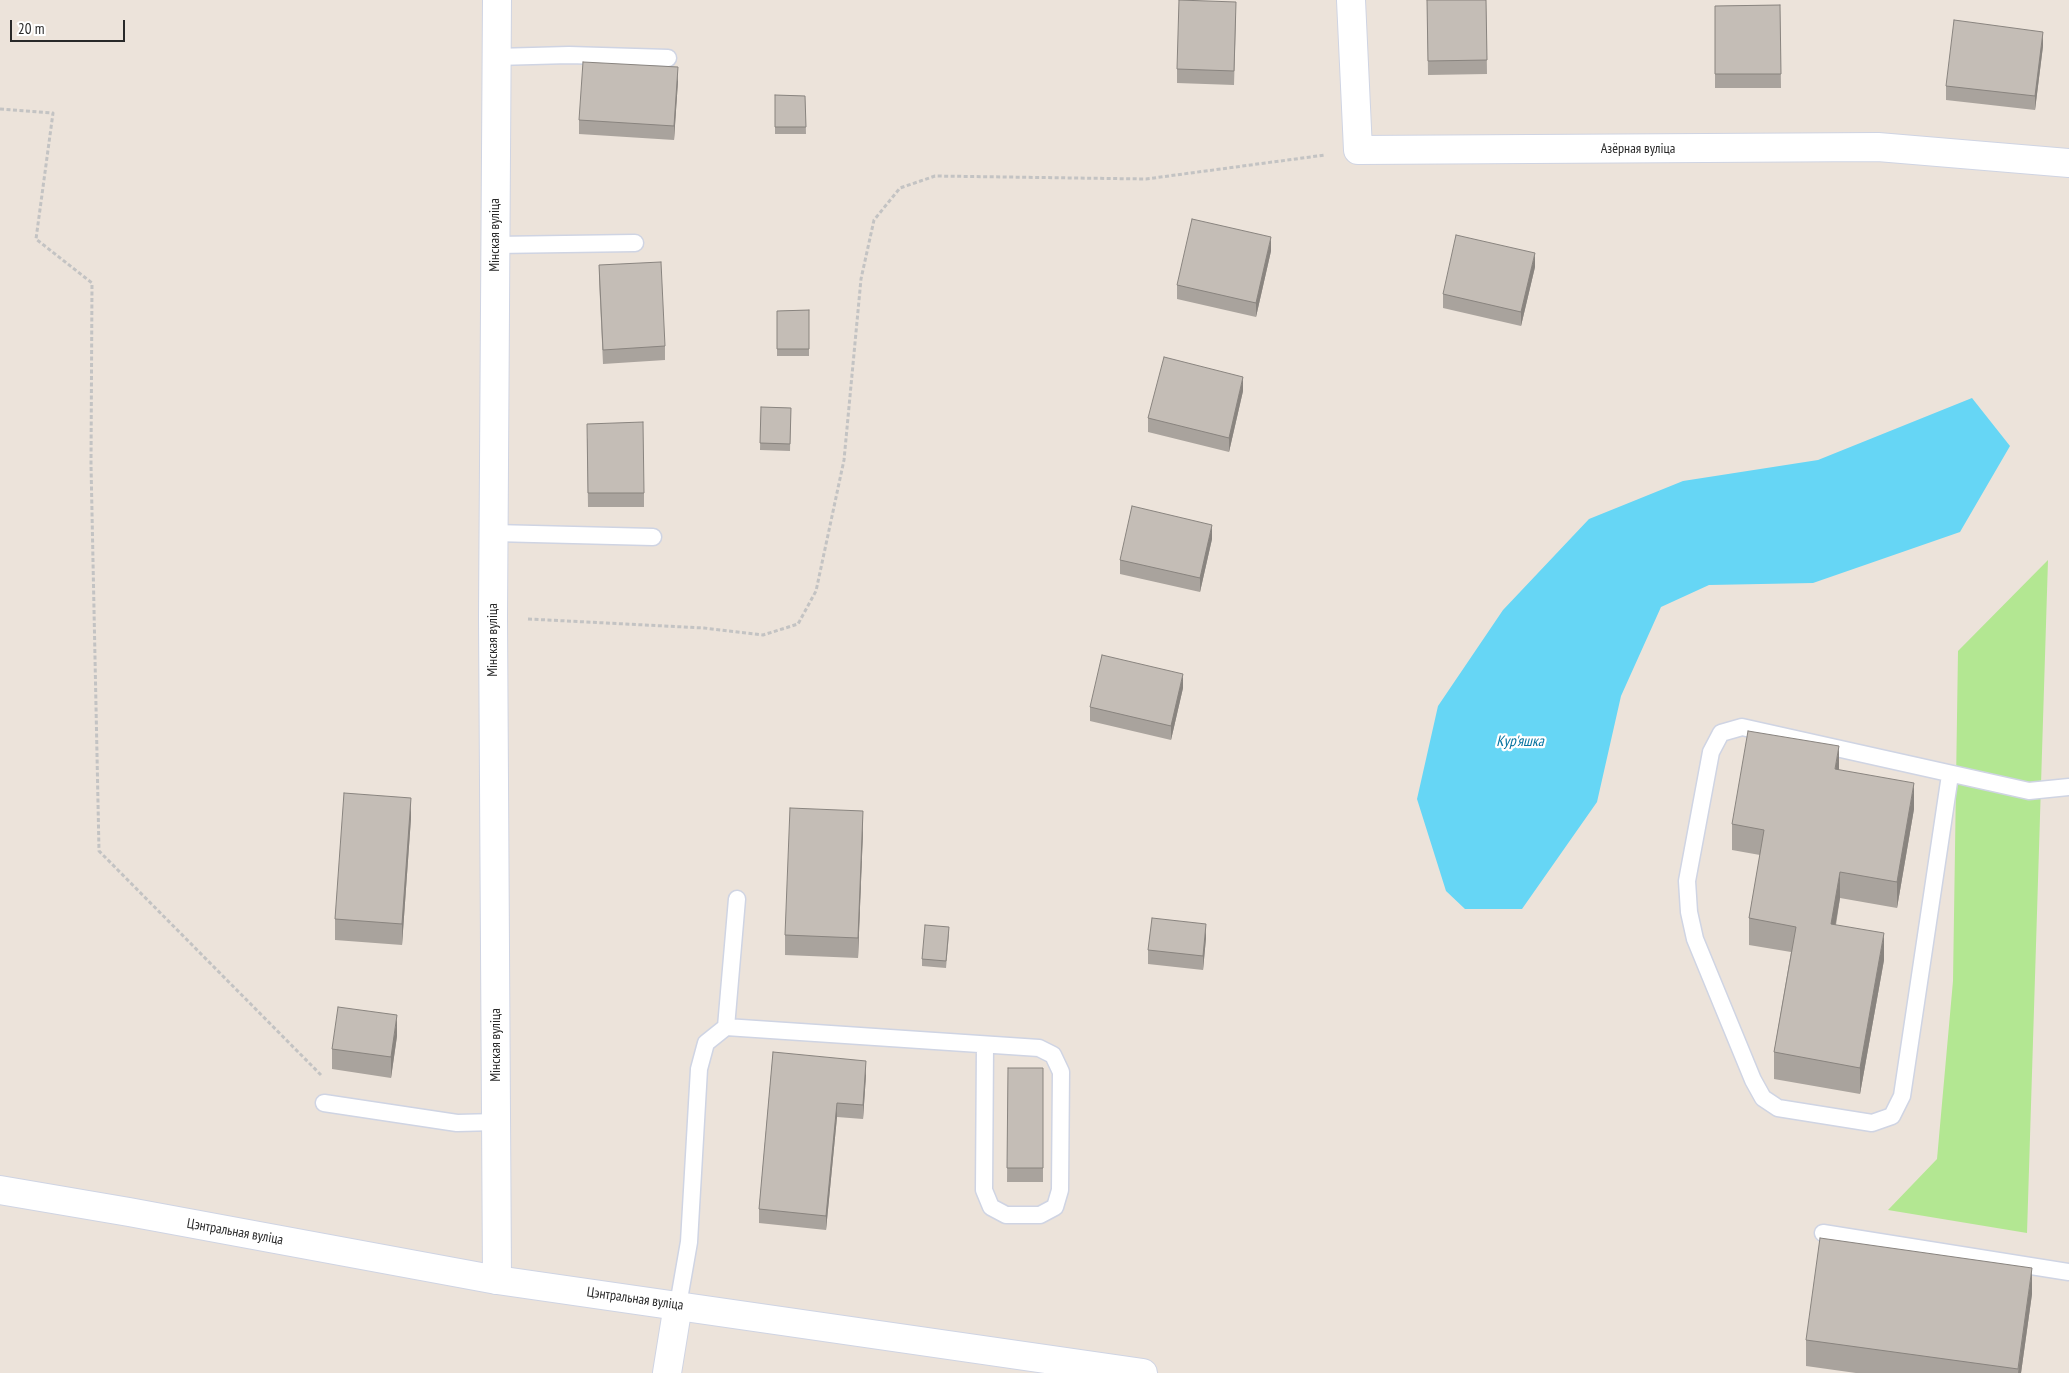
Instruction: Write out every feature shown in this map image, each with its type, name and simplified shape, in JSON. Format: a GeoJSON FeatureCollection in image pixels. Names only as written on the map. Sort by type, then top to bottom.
{"type":"FeatureCollection","features":[{"type":"Feature","properties":{"kind":"street","name":"Мінская вуліца"},"geometry":{"type":"LineString","coordinates":[[497,0],[493,617],[498,1280]]}},
{"type":"Feature","properties":{"kind":"street"},"geometry":{"type":"LineString","coordinates":[[1351,0],[1358,150]]}},
{"type":"Feature","properties":{"kind":"street","name":"Азёрная вуліца"},"geometry":{"type":"LineString","coordinates":[[1358,150],[1878,147],[2069,162]]}},
{"type":"Feature","properties":{"kind":"street","name":"Цэнтральная вуліца"},"geometry":{"type":"LineString","coordinates":[[0,1190],[498,1280],[678,1305],[1054,1367],[1143,1373]]}},
{"type":"Feature","properties":{"kind":"street"},"geometry":{"type":"LineString","coordinates":[[668,1373],[678,1305]]}},
{"type":"Feature","properties":{"kind":"lane"},"geometry":{"type":"LineString","coordinates":[[496,57],[569,55],[668,58]]}},
{"type":"Feature","properties":{"kind":"lane"},"geometry":{"type":"LineString","coordinates":[[495,245],[635,243]]}},
{"type":"Feature","properties":{"kind":"lane"},"geometry":{"type":"LineString","coordinates":[[494,533],[653,537]]}},
{"type":"Feature","properties":{"kind":"lane"},"geometry":{"type":"LineString","coordinates":[[1950,775],[1902,1096],[1892,1116],[1872,1123],[1778,1108],[1762,1098],[1753,1080],[1695,939],[1689,912],[1687,881],[1711,752],[1721,734],[1742,727],[1950,775],[2029,791],[2069,787]]}},
{"type":"Feature","properties":{"kind":"lane"},"geometry":{"type":"LineString","coordinates":[[726,1027],[737,900]]}},
{"type":"Feature","properties":{"kind":"lane"},"geometry":{"type":"LineString","coordinates":[[678,1305],[689,1242],[699,1069],[706,1043],[726,1027],[985,1044],[1039,1048],[1054,1055],[1061,1072],[1060,1190],[1055,1207],[1040,1216],[1006,1216],[991,1207],[984,1190],[985,1044]]}},
{"type":"Feature","properties":{"kind":"lane"},"geometry":{"type":"LineString","coordinates":[[324,1103],[457,1124],[496,1122]]}},
{"type":"Feature","properties":{"kind":"lane"},"geometry":{"type":"LineString","coordinates":[[1823,1233],[2069,1272]]}},
{"type":"Feature","properties":{"kind":"path"},"geometry":{"type":"LineString","coordinates":[[0,109],[53,113],[36,239],[92,283],[91,464],[99,851],[325,1080],[324,1103]]}},
{"type":"Feature","properties":{"kind":"path"},"geometry":{"type":"LineString","coordinates":[[493,617],[704,628],[763,635],[798,624],[816,591],[844,460],[862,279],[874,220],[900,188],[935,176],[1146,179],[1358,150]]}},
{"type":"Feature","properties":{"kind":"green space"},"geometry":{"type":"Polygon","coordinates":[[[2048,560],[2027,1233],[1888,1210],[1937,1159],[1953,981],[1958,651],[2048,560]]]}},
{"type":"Feature","properties":{"kind":"water","name":"Кур'яшка"},"geometry":{"type":"Polygon","coordinates":[[[1972,398],[2010,446],[1960,532],[1813,583],[1709,585],[1661,607],[1621,696],[1597,802],[1522,909],[1465,909],[1446,891],[1417,799],[1438,706],[1503,610],[1589,519],[1683,481],[1818,460],[1972,398]]]}},
{"type":"Feature","properties":{"kind":"building"},"geometry":{"type":"Polygon","coordinates":[[[1179,0],[1236,2],[1234,71],[1177,69],[1179,0]]]}},
{"type":"Feature","properties":{"kind":"building"},"geometry":{"type":"Polygon","coordinates":[[[1427,0],[1486,0],[1487,60],[1428,61],[1427,0]]]}},
{"type":"Feature","properties":{"kind":"building"},"geometry":{"type":"Polygon","coordinates":[[[1780,5],[1781,74],[1715,74],[1715,6],[1780,5]]]}},
{"type":"Feature","properties":{"kind":"building"},"geometry":{"type":"Polygon","coordinates":[[[1954,20],[2043,32],[2035,96],[1946,86],[1954,20]]]}},
{"type":"Feature","properties":{"kind":"building"},"geometry":{"type":"Polygon","coordinates":[[[583,62],[678,67],[674,126],[579,120],[583,62]]]}},
{"type":"Feature","properties":{"kind":"building"},"geometry":{"type":"Polygon","coordinates":[[[775,95],[805,96],[806,127],[775,127],[775,95]]]}},
{"type":"Feature","properties":{"kind":"building"},"geometry":{"type":"Polygon","coordinates":[[[1192,219],[1271,237],[1256,303],[1177,285],[1192,219]]]}},
{"type":"Feature","properties":{"kind":"building"},"geometry":{"type":"Polygon","coordinates":[[[1456,235],[1535,253],[1521,312],[1443,294],[1456,235]]]}},
{"type":"Feature","properties":{"kind":"building"},"geometry":{"type":"Polygon","coordinates":[[[661,262],[665,346],[603,350],[599,265],[661,262]]]}},
{"type":"Feature","properties":{"kind":"building"},"geometry":{"type":"Polygon","coordinates":[[[809,310],[809,349],[777,349],[777,311],[809,310]]]}},
{"type":"Feature","properties":{"kind":"building"},"geometry":{"type":"Polygon","coordinates":[[[1164,357],[1243,377],[1229,438],[1148,418],[1164,357]]]}},
{"type":"Feature","properties":{"kind":"building"},"geometry":{"type":"Polygon","coordinates":[[[761,407],[791,408],[790,444],[760,443],[761,407]]]}},
{"type":"Feature","properties":{"kind":"building"},"geometry":{"type":"Polygon","coordinates":[[[643,422],[644,493],[588,493],[587,424],[643,422]]]}},
{"type":"Feature","properties":{"kind":"building"},"geometry":{"type":"Polygon","coordinates":[[[1132,506],[1212,525],[1200,578],[1120,560],[1132,506]]]}},
{"type":"Feature","properties":{"kind":"building"},"geometry":{"type":"Polygon","coordinates":[[[1102,655],[1183,674],[1171,726],[1090,707],[1102,655]]]}},
{"type":"Feature","properties":{"kind":"building"},"geometry":{"type":"Polygon","coordinates":[[[1748,731],[1839,746],[1835,769],[1914,783],[1897,882],[1840,872],[1831,924],[1884,933],[1860,1068],[1774,1052],[1796,927],[1749,918],[1764,830],[1732,824],[1748,731]]]}},
{"type":"Feature","properties":{"kind":"building"},"geometry":{"type":"Polygon","coordinates":[[[344,793],[411,798],[402,924],[335,919],[344,793]]]}},
{"type":"Feature","properties":{"kind":"building"},"geometry":{"type":"Polygon","coordinates":[[[790,808],[863,811],[858,938],[785,935],[790,808]]]}},
{"type":"Feature","properties":{"kind":"building"},"geometry":{"type":"Polygon","coordinates":[[[1152,918],[1206,924],[1203,956],[1148,950],[1152,918]]]}},
{"type":"Feature","properties":{"kind":"building"},"geometry":{"type":"Polygon","coordinates":[[[925,925],[949,927],[946,961],[922,959],[925,925]]]}},
{"type":"Feature","properties":{"kind":"building"},"geometry":{"type":"Polygon","coordinates":[[[338,1007],[397,1015],[391,1057],[332,1049],[338,1007]]]}},
{"type":"Feature","properties":{"kind":"building"},"geometry":{"type":"Polygon","coordinates":[[[773,1052],[866,1061],[863,1105],[837,1103],[826,1216],[759,1209],[773,1052]]]}},
{"type":"Feature","properties":{"kind":"building"},"geometry":{"type":"Polygon","coordinates":[[[1008,1068],[1043,1068],[1043,1168],[1007,1168],[1008,1068]]]}},
{"type":"Feature","properties":{"kind":"building"},"geometry":{"type":"Polygon","coordinates":[[[1820,1238],[2032,1268],[2018,1369],[1806,1340],[1820,1238]]]}}]}
